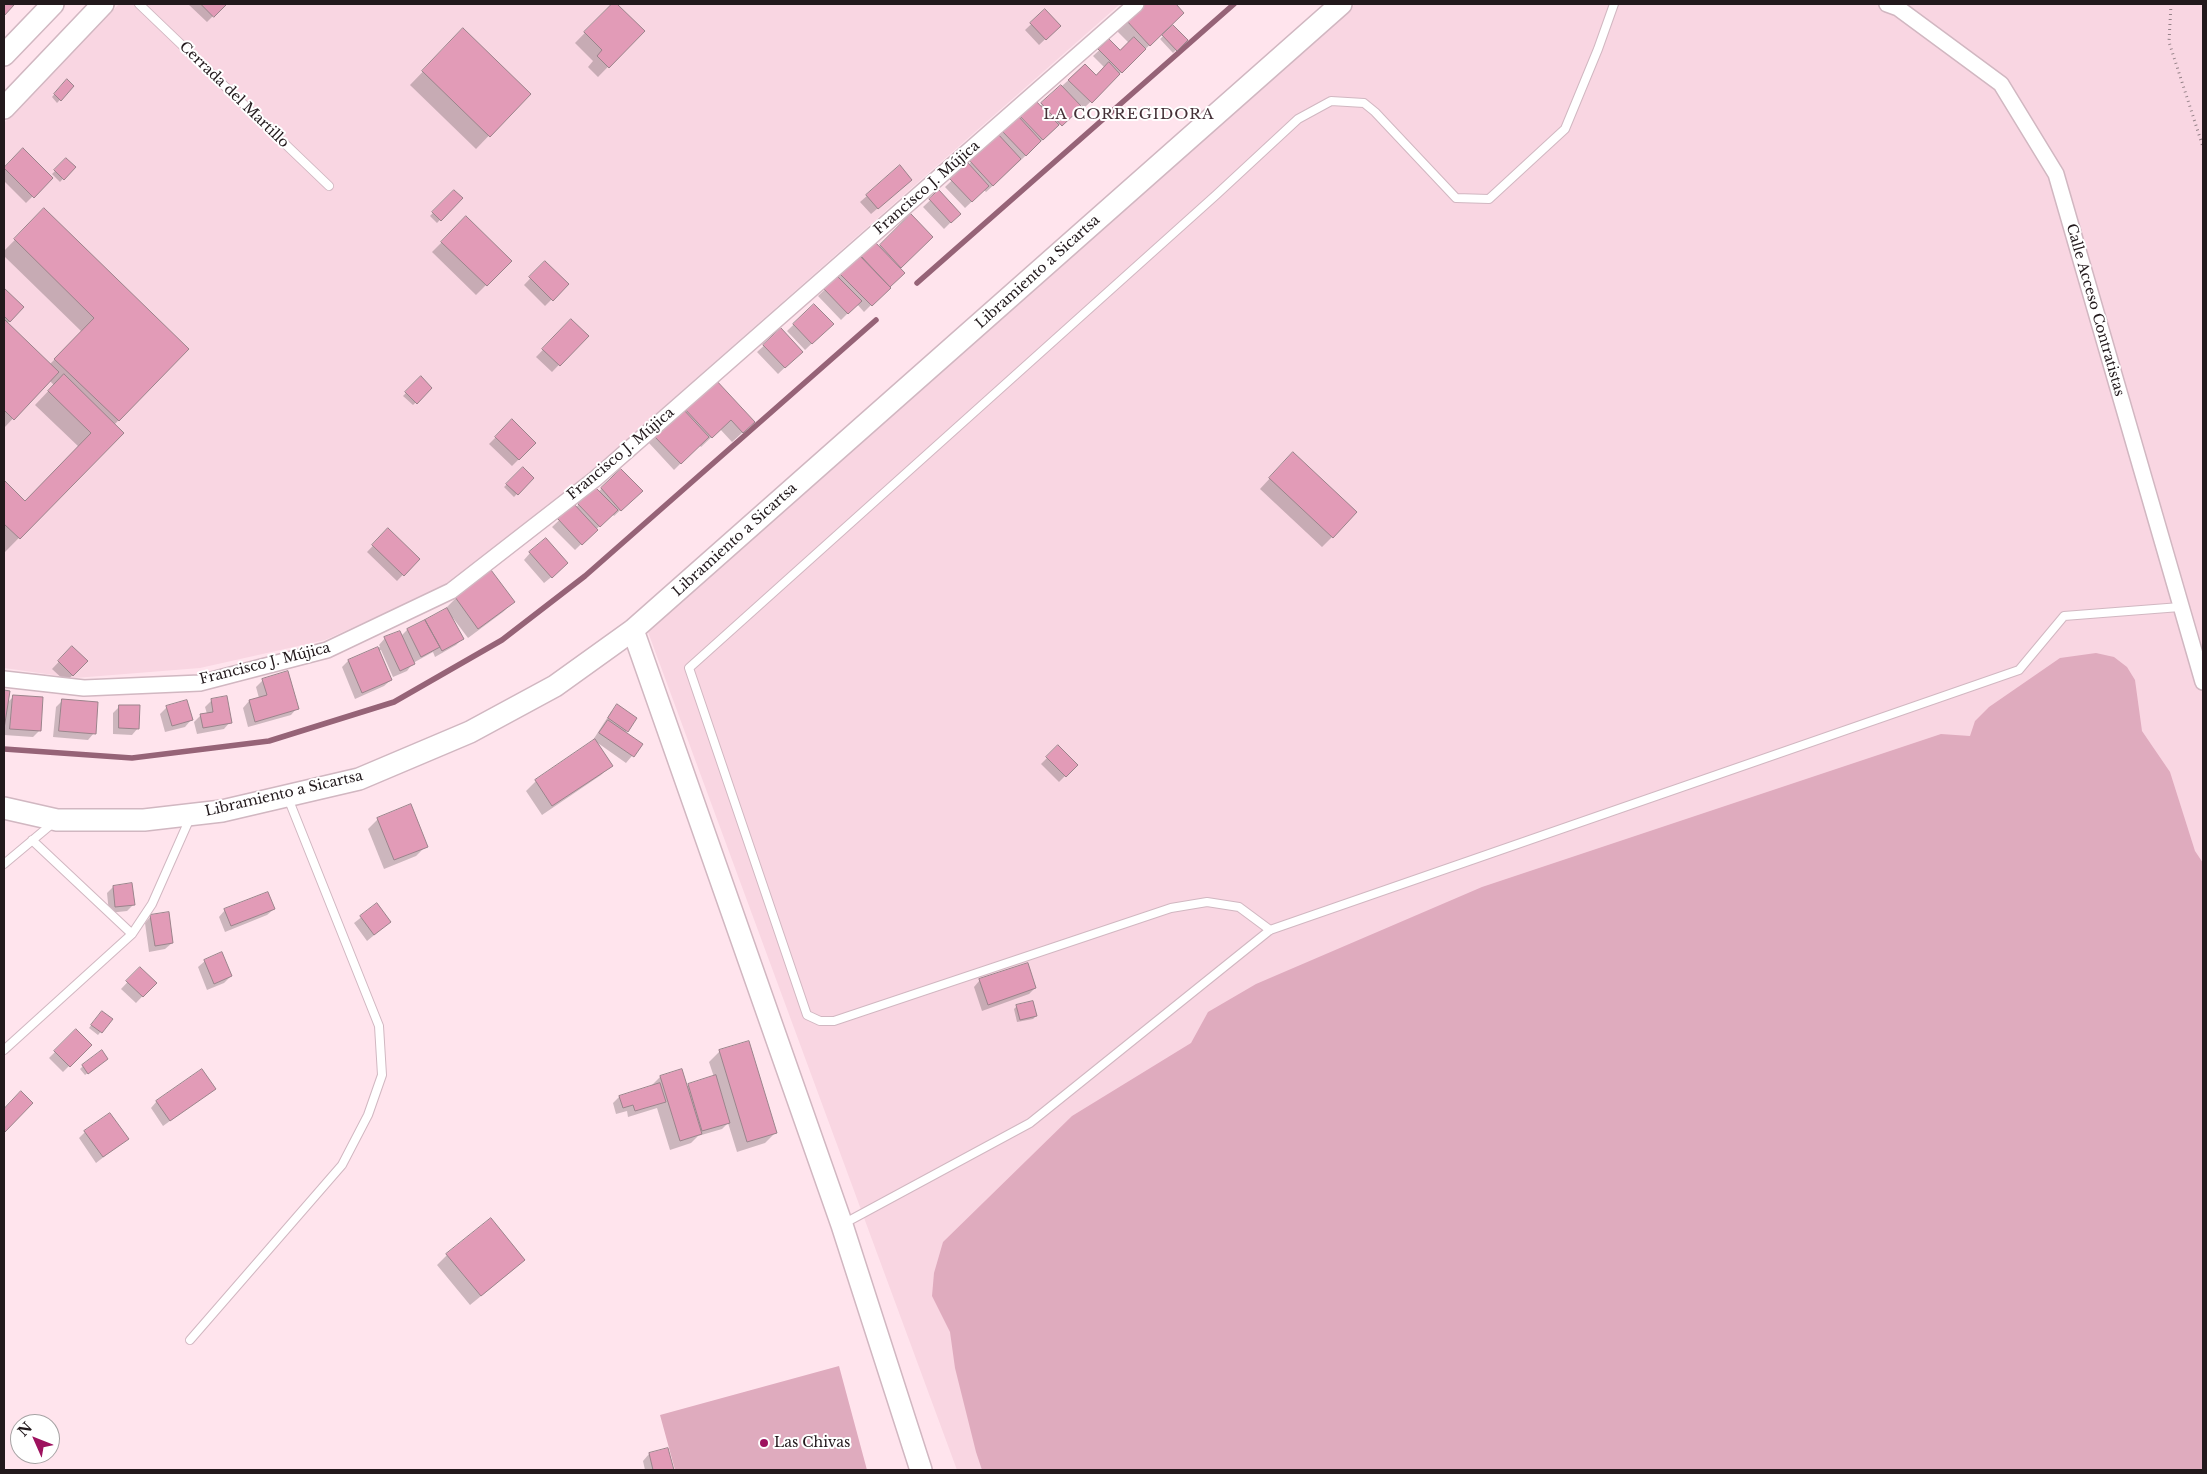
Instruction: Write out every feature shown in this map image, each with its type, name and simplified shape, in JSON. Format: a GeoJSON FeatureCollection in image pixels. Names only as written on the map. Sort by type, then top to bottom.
{"type":"FeatureCollection","features":[{"type":"Feature","properties":{"kind":"main road"},"geometry":{"type":"LineString","coordinates":[[4,56],[53,4]]}},
{"type":"Feature","properties":{"kind":"main road"},"geometry":{"type":"LineString","coordinates":[[4,108],[103,4]]}},
{"type":"Feature","properties":{"kind":"main road","name":"Libramiento a Sicartsa"},"geometry":{"type":"LineString","coordinates":[[4,808],[56,820],[144,820],[222,811],[359,779],[470,732],[555,686],[633,630],[1342,4]]}},
{"type":"Feature","properties":{"kind":"main road"},"geometry":{"type":"LineString","coordinates":[[633,630],[842,1225],[921,1470]]}},
{"type":"Feature","properties":{"kind":"street","name":"Francisco J. Mújica"},"geometry":{"type":"LineString","coordinates":[[4,679],[84,688],[200,683],[327,650],[451,591],[595,478],[1136,4]]}},
{"type":"Feature","properties":{"kind":"street","name":"Calle Acceso Contratistas"},"geometry":{"type":"LineString","coordinates":[[1887,4],[1898,8],[2002,84],[2056,174],[2203,682]]}},
{"type":"Feature","properties":{"kind":"lane","name":"Cerrada del Martillo"},"geometry":{"type":"LineString","coordinates":[[139,4],[329,186]]}},
{"type":"Feature","properties":{"kind":"lane"},"geometry":{"type":"LineString","coordinates":[[1270,930],[1239,907],[1207,902],[1171,908],[834,1021],[820,1021],[806,1015],[689,668],[1216,196],[1298,119],[1331,101],[1364,103],[1375,112],[1456,198],[1490,199],[1565,129],[1598,49],[1614,4]]}},
{"type":"Feature","properties":{"kind":"lane"},"geometry":{"type":"LineString","coordinates":[[842,1225],[1030,1123],[1270,930],[2019,670],[2064,616],[2180,607]]}},
{"type":"Feature","properties":{"kind":"lane"},"geometry":{"type":"LineString","coordinates":[[190,1340],[342,1165],[368,1115],[382,1075],[379,1026],[288,796]]}},
{"type":"Feature","properties":{"kind":"lane"},"geometry":{"type":"LineString","coordinates":[[4,1050],[132,934],[152,904],[192,814]]}},
{"type":"Feature","properties":{"kind":"lane"},"geometry":{"type":"LineString","coordinates":[[4,864],[56,820]]}},
{"type":"Feature","properties":{"kind":"lane"},"geometry":{"type":"LineString","coordinates":[[32,840],[132,934]]}},
{"type":"Feature","properties":{"kind":"path"},"geometry":{"type":"LineString","coordinates":[[2171,4],[2169,42],[2203,147]]}},
{"type":"Feature","properties":{"kind":"shaded area"},"geometry":{"type":"Polygon","coordinates":[[[119,4],[1120,4],[590,472],[446,586],[325,640],[200,668],[75,678],[4,668],[4,123],[119,4]]]}},
{"type":"Feature","properties":{"kind":"shaded area"},"geometry":{"type":"Polygon","coordinates":[[[1355,4],[2203,4],[2203,1470],[957,1470],[648,632],[1355,4]]]}},
{"type":"Feature","properties":{"kind":"shaded area"},"geometry":{"type":"Polygon","coordinates":[[[2096,653],[2114,657],[2127,667],[2135,680],[2142,731],[2170,772],[2195,851],[2203,863],[2203,1470],[982,1470],[955,1368],[950,1332],[932,1296],[934,1273],[943,1242],[1072,1116],[1191,1043],[1208,1012],[1256,984],[1482,887],[1941,734],[1970,736],[1975,721],[1989,707],[2060,658],[2096,653]]]}},
{"type":"Feature","properties":{"kind":"shaded area","name":"Las Chivas"},"geometry":{"type":"Polygon","coordinates":[[[839,1366],[867,1470],[675,1470],[660,1415],[839,1366]]]}},
{"type":"Feature","properties":{"kind":"building"},"geometry":{"type":"Polygon","coordinates":[[[4,4],[14,5],[4,16],[4,4]]]}},
{"type":"Feature","properties":{"kind":"building"},"geometry":{"type":"Polygon","coordinates":[[[201,4],[227,4],[214,17],[201,4]]]}},
{"type":"Feature","properties":{"kind":"building"},"geometry":{"type":"Polygon","coordinates":[[[612,4],[617,4],[645,31],[609,68],[597,56],[602,50],[584,32],[612,4]]]}},
{"type":"Feature","properties":{"kind":"building"},"geometry":{"type":"Polygon","coordinates":[[[1143,4],[1176,4],[1184,13],[1150,46],[1126,20],[1143,4]]]}},
{"type":"Feature","properties":{"kind":"building"},"geometry":{"type":"Polygon","coordinates":[[[1045,9],[1061,26],[1046,40],[1030,23],[1045,9]]]}},
{"type":"Feature","properties":{"kind":"building"},"geometry":{"type":"Polygon","coordinates":[[[1173,25],[1188,40],[1177,51],[1162,35],[1173,25]]]}},
{"type":"Feature","properties":{"kind":"building"},"geometry":{"type":"Polygon","coordinates":[[[463,28],[531,94],[490,137],[422,71],[463,28]]]}},
{"type":"Feature","properties":{"kind":"building"},"geometry":{"type":"Polygon","coordinates":[[[1134,37],[1146,49],[1122,73],[1098,49],[1109,39],[1120,50],[1134,37]]]}},
{"type":"Feature","properties":{"kind":"building"},"geometry":{"type":"Polygon","coordinates":[[[1109,62],[1120,74],[1092,103],[1068,80],[1085,64],[1096,75],[1109,62]]]}},
{"type":"Feature","properties":{"kind":"building"},"geometry":{"type":"Polygon","coordinates":[[[67,79],[74,86],[61,101],[54,94],[67,79]]]}},
{"type":"Feature","properties":{"kind":"building"},"geometry":{"type":"Polygon","coordinates":[[[1061,85],[1082,107],[1062,126],[1041,103],[1061,85]]]}},
{"type":"Feature","properties":{"kind":"building"},"geometry":{"type":"Polygon","coordinates":[[[1034,99],[1059,125],[1043,140],[1018,114],[1034,99]]]}},
{"type":"Feature","properties":{"kind":"building"},"geometry":{"type":"Polygon","coordinates":[[[1018,116],[1041,141],[1026,156],[1002,131],[1018,116]]]}},
{"type":"Feature","properties":{"kind":"building"},"geometry":{"type":"Polygon","coordinates":[[[997,133],[1021,159],[993,186],[969,160],[997,133]]]}},
{"type":"Feature","properties":{"kind":"building"},"geometry":{"type":"Polygon","coordinates":[[[23,148],[53,178],[34,198],[4,168],[23,148]]]}},
{"type":"Feature","properties":{"kind":"building"},"geometry":{"type":"Polygon","coordinates":[[[66,158],[76,167],[64,180],[54,170],[66,158]]]}},
{"type":"Feature","properties":{"kind":"building"},"geometry":{"type":"Polygon","coordinates":[[[968,163],[989,186],[972,202],[950,179],[968,163]]]}},
{"type":"Feature","properties":{"kind":"building"},"geometry":{"type":"Polygon","coordinates":[[[900,165],[912,180],[878,209],[866,195],[900,165]]]}},
{"type":"Feature","properties":{"kind":"building"},"geometry":{"type":"Polygon","coordinates":[[[454,190],[463,198],[441,221],[432,212],[454,190]]]}},
{"type":"Feature","properties":{"kind":"building"},"geometry":{"type":"Polygon","coordinates":[[[939,190],[961,214],[951,223],[929,199],[939,190]]]}},
{"type":"Feature","properties":{"kind":"building"},"geometry":{"type":"Polygon","coordinates":[[[44,208],[189,349],[119,421],[54,359],[94,318],[14,239],[44,208]]]}},
{"type":"Feature","properties":{"kind":"building"},"geometry":{"type":"Polygon","coordinates":[[[911,214],[933,237],[901,268],[880,245],[911,214]]]}},
{"type":"Feature","properties":{"kind":"building"},"geometry":{"type":"Polygon","coordinates":[[[466,216],[512,261],[487,286],[441,242],[466,216]]]}},
{"type":"Feature","properties":{"kind":"building"},"geometry":{"type":"Polygon","coordinates":[[[874,241],[905,273],[890,287],[860,255],[874,241]]]}},
{"type":"Feature","properties":{"kind":"building"},"geometry":{"type":"Polygon","coordinates":[[[859,255],[891,288],[872,306],[840,274],[859,255]]]}},
{"type":"Feature","properties":{"kind":"building"},"geometry":{"type":"Polygon","coordinates":[[[545,261],[569,284],[553,301],[529,277],[545,261]]]}},
{"type":"Feature","properties":{"kind":"building"},"geometry":{"type":"Polygon","coordinates":[[[837,276],[862,301],[848,314],[824,289],[837,276]]]}},
{"type":"Feature","properties":{"kind":"building"},"geometry":{"type":"Polygon","coordinates":[[[4,288],[24,307],[10,322],[4,316],[4,288]]]}},
{"type":"Feature","properties":{"kind":"building"},"geometry":{"type":"Polygon","coordinates":[[[814,304],[834,324],[812,344],[793,324],[814,304]]]}},
{"type":"Feature","properties":{"kind":"building"},"geometry":{"type":"Polygon","coordinates":[[[4,319],[59,372],[14,420],[4,410],[4,319]]]}},
{"type":"Feature","properties":{"kind":"building"},"geometry":{"type":"Polygon","coordinates":[[[571,319],[589,336],[560,366],[542,349],[571,319]]]}},
{"type":"Feature","properties":{"kind":"building"},"geometry":{"type":"Polygon","coordinates":[[[781,328],[803,352],[785,368],[763,345],[781,328]]]}},
{"type":"Feature","properties":{"kind":"building"},"geometry":{"type":"Polygon","coordinates":[[[64,374],[124,433],[20,539],[4,524],[4,480],[25,501],[91,433],[48,391],[64,374]]]}},
{"type":"Feature","properties":{"kind":"building"},"geometry":{"type":"Polygon","coordinates":[[[421,376],[432,388],[417,404],[405,392],[421,376]]]}},
{"type":"Feature","properties":{"kind":"building"},"geometry":{"type":"Polygon","coordinates":[[[715,379],[755,422],[743,433],[731,420],[712,438],[684,408],[715,379]]]}},
{"type":"Feature","properties":{"kind":"building"},"geometry":{"type":"Polygon","coordinates":[[[683,409],[709,437],[681,464],[654,436],[683,409]]]}},
{"type":"Feature","properties":{"kind":"building"},"geometry":{"type":"Polygon","coordinates":[[[512,419],[536,443],[519,460],[495,437],[512,419]]]}},
{"type":"Feature","properties":{"kind":"building"},"geometry":{"type":"Polygon","coordinates":[[[1293,452],[1357,512],[1333,538],[1269,478],[1293,452]]]}},
{"type":"Feature","properties":{"kind":"building"},"geometry":{"type":"Polygon","coordinates":[[[523,467],[534,478],[518,495],[506,484],[523,467]]]}},
{"type":"Feature","properties":{"kind":"building"},"geometry":{"type":"Polygon","coordinates":[[[621,469],[643,491],[621,511],[601,488],[621,469]]]}},
{"type":"Feature","properties":{"kind":"building"},"geometry":{"type":"Polygon","coordinates":[[[595,487],[618,510],[600,527],[578,504],[595,487]]]}},
{"type":"Feature","properties":{"kind":"building"},"geometry":{"type":"Polygon","coordinates":[[[574,504],[598,530],[582,545],[558,519],[574,504]]]}},
{"type":"Feature","properties":{"kind":"building"},"geometry":{"type":"Polygon","coordinates":[[[388,528],[420,559],[404,576],[372,545],[388,528]]]}},
{"type":"Feature","properties":{"kind":"building"},"geometry":{"type":"Polygon","coordinates":[[[546,538],[568,563],[552,578],[529,552],[546,538]]]}},
{"type":"Feature","properties":{"kind":"building"},"geometry":{"type":"Polygon","coordinates":[[[491,570],[515,602],[478,629],[455,597],[491,570]]]}},
{"type":"Feature","properties":{"kind":"building"},"geometry":{"type":"Polygon","coordinates":[[[447,608],[464,639],[442,651],[425,620],[447,608]]]}},
{"type":"Feature","properties":{"kind":"building"},"geometry":{"type":"Polygon","coordinates":[[[425,620],[440,647],[421,657],[407,629],[425,620]]]}},
{"type":"Feature","properties":{"kind":"building"},"geometry":{"type":"Polygon","coordinates":[[[400,631],[415,664],[400,671],[384,637],[400,631]]]}},
{"type":"Feature","properties":{"kind":"building"},"geometry":{"type":"Polygon","coordinates":[[[72,646],[88,661],[73,676],[58,661],[72,646]]]}},
{"type":"Feature","properties":{"kind":"building"},"geometry":{"type":"Polygon","coordinates":[[[378,647],[392,680],[362,693],[348,660],[378,647]]]}},
{"type":"Feature","properties":{"kind":"building"},"geometry":{"type":"Polygon","coordinates":[[[288,671],[299,709],[255,722],[249,700],[267,695],[262,679],[288,671]]]}},
{"type":"Feature","properties":{"kind":"building"},"geometry":{"type":"Polygon","coordinates":[[[4,690],[10,691],[4,729],[4,690]]]}},
{"type":"Feature","properties":{"kind":"building"},"geometry":{"type":"Polygon","coordinates":[[[13,695],[43,697],[41,731],[10,729],[13,695]]]}},
{"type":"Feature","properties":{"kind":"building"},"geometry":{"type":"Polygon","coordinates":[[[227,696],[232,723],[203,728],[200,714],[213,712],[211,699],[227,696]]]}},
{"type":"Feature","properties":{"kind":"building"},"geometry":{"type":"Polygon","coordinates":[[[62,699],[98,702],[96,734],[59,731],[62,699]]]}},
{"type":"Feature","properties":{"kind":"building"},"geometry":{"type":"Polygon","coordinates":[[[187,700],[193,720],[172,726],[166,706],[187,700]]]}},
{"type":"Feature","properties":{"kind":"building"},"geometry":{"type":"Polygon","coordinates":[[[617,704],[637,718],[628,732],[608,718],[617,704]]]}},
{"type":"Feature","properties":{"kind":"building"},"geometry":{"type":"Polygon","coordinates":[[[119,705],[140,705],[139,729],[119,728],[119,705]]]}},
{"type":"Feature","properties":{"kind":"building"},"geometry":{"type":"Polygon","coordinates":[[[608,720],[643,744],[634,757],[599,733],[608,720]]]}},
{"type":"Feature","properties":{"kind":"building"},"geometry":{"type":"Polygon","coordinates":[[[595,739],[613,766],[552,806],[535,780],[595,739]]]}},
{"type":"Feature","properties":{"kind":"building"},"geometry":{"type":"Polygon","coordinates":[[[1058,745],[1078,765],[1066,777],[1046,757],[1058,745]]]}},
{"type":"Feature","properties":{"kind":"building"},"geometry":{"type":"Polygon","coordinates":[[[411,804],[428,847],[394,860],[377,818],[411,804]]]}},
{"type":"Feature","properties":{"kind":"building"},"geometry":{"type":"Polygon","coordinates":[[[132,883],[135,905],[115,907],[113,886],[132,883]]]}},
{"type":"Feature","properties":{"kind":"building"},"geometry":{"type":"Polygon","coordinates":[[[268,892],[275,909],[231,926],[224,909],[268,892]]]}},
{"type":"Feature","properties":{"kind":"building"},"geometry":{"type":"Polygon","coordinates":[[[377,903],[391,922],[374,935],[360,916],[377,903]]]}},
{"type":"Feature","properties":{"kind":"building"},"geometry":{"type":"Polygon","coordinates":[[[169,912],[173,943],[155,946],[150,915],[169,912]]]}},
{"type":"Feature","properties":{"kind":"building"},"geometry":{"type":"Polygon","coordinates":[[[222,952],[232,976],[214,984],[204,960],[222,952]]]}},
{"type":"Feature","properties":{"kind":"building"},"geometry":{"type":"Polygon","coordinates":[[[1028,963],[1036,988],[988,1005],[979,979],[1028,963]]]}},
{"type":"Feature","properties":{"kind":"building"},"geometry":{"type":"Polygon","coordinates":[[[140,967],[157,983],[143,997],[126,981],[140,967]]]}},
{"type":"Feature","properties":{"kind":"building"},"geometry":{"type":"Polygon","coordinates":[[[1033,1001],[1037,1016],[1020,1020],[1016,1005],[1033,1001]]]}},
{"type":"Feature","properties":{"kind":"building"},"geometry":{"type":"Polygon","coordinates":[[[102,1011],[113,1019],[102,1033],[91,1025],[102,1011]]]}},
{"type":"Feature","properties":{"kind":"building"},"geometry":{"type":"Polygon","coordinates":[[[76,1029],[92,1045],[70,1067],[54,1051],[76,1029]]]}},
{"type":"Feature","properties":{"kind":"building"},"geometry":{"type":"Polygon","coordinates":[[[749,1041],[777,1133],[747,1142],[719,1050],[749,1041]]]}},
{"type":"Feature","properties":{"kind":"building"},"geometry":{"type":"Polygon","coordinates":[[[102,1050],[108,1059],[88,1074],[82,1065],[102,1050]]]}},
{"type":"Feature","properties":{"kind":"building"},"geometry":{"type":"Polygon","coordinates":[[[202,1069],[216,1089],[170,1121],[156,1101],[202,1069]]]}},
{"type":"Feature","properties":{"kind":"building"},"geometry":{"type":"Polygon","coordinates":[[[682,1069],[702,1134],[680,1141],[660,1076],[682,1069]]]}},
{"type":"Feature","properties":{"kind":"building"},"geometry":{"type":"Polygon","coordinates":[[[716,1075],[730,1123],[702,1131],[688,1084],[716,1075]]]}},
{"type":"Feature","properties":{"kind":"building"},"geometry":{"type":"Polygon","coordinates":[[[660,1083],[666,1102],[635,1111],[633,1105],[623,1108],[619,1096],[660,1083]]]}},
{"type":"Feature","properties":{"kind":"building"},"geometry":{"type":"Polygon","coordinates":[[[21,1091],[33,1103],[4,1133],[4,1109],[21,1091]]]}},
{"type":"Feature","properties":{"kind":"building"},"geometry":{"type":"Polygon","coordinates":[[[110,1113],[129,1139],[103,1157],[84,1131],[110,1113]]]}},
{"type":"Feature","properties":{"kind":"building"},"geometry":{"type":"Polygon","coordinates":[[[491,1218],[525,1260],[481,1296],[446,1254],[491,1218]]]}},
{"type":"Feature","properties":{"kind":"building"},"geometry":{"type":"Polygon","coordinates":[[[668,1448],[674,1470],[653,1470],[649,1453],[668,1448]]]}},
{"type":"Feature","properties":{"kind":"waterway"},"geometry":{"type":"LineString","coordinates":[[917,283],[1234,4]]}},
{"type":"Feature","properties":{"kind":"waterway"},"geometry":{"type":"LineString","coordinates":[[4,749],[132,758],[269,741],[394,702],[502,640],[585,576],[876,320]]}},
{"type":"Feature","properties":{"kind":"place","name":"Las Chivas"},"geometry":{"type":"Point","coordinates":[764,1443]}},
{"type":"Feature","properties":{"kind":"district","name":"LA CORREGIDORA"},"geometry":{"type":"Point","coordinates":[1129,115]}}]}
